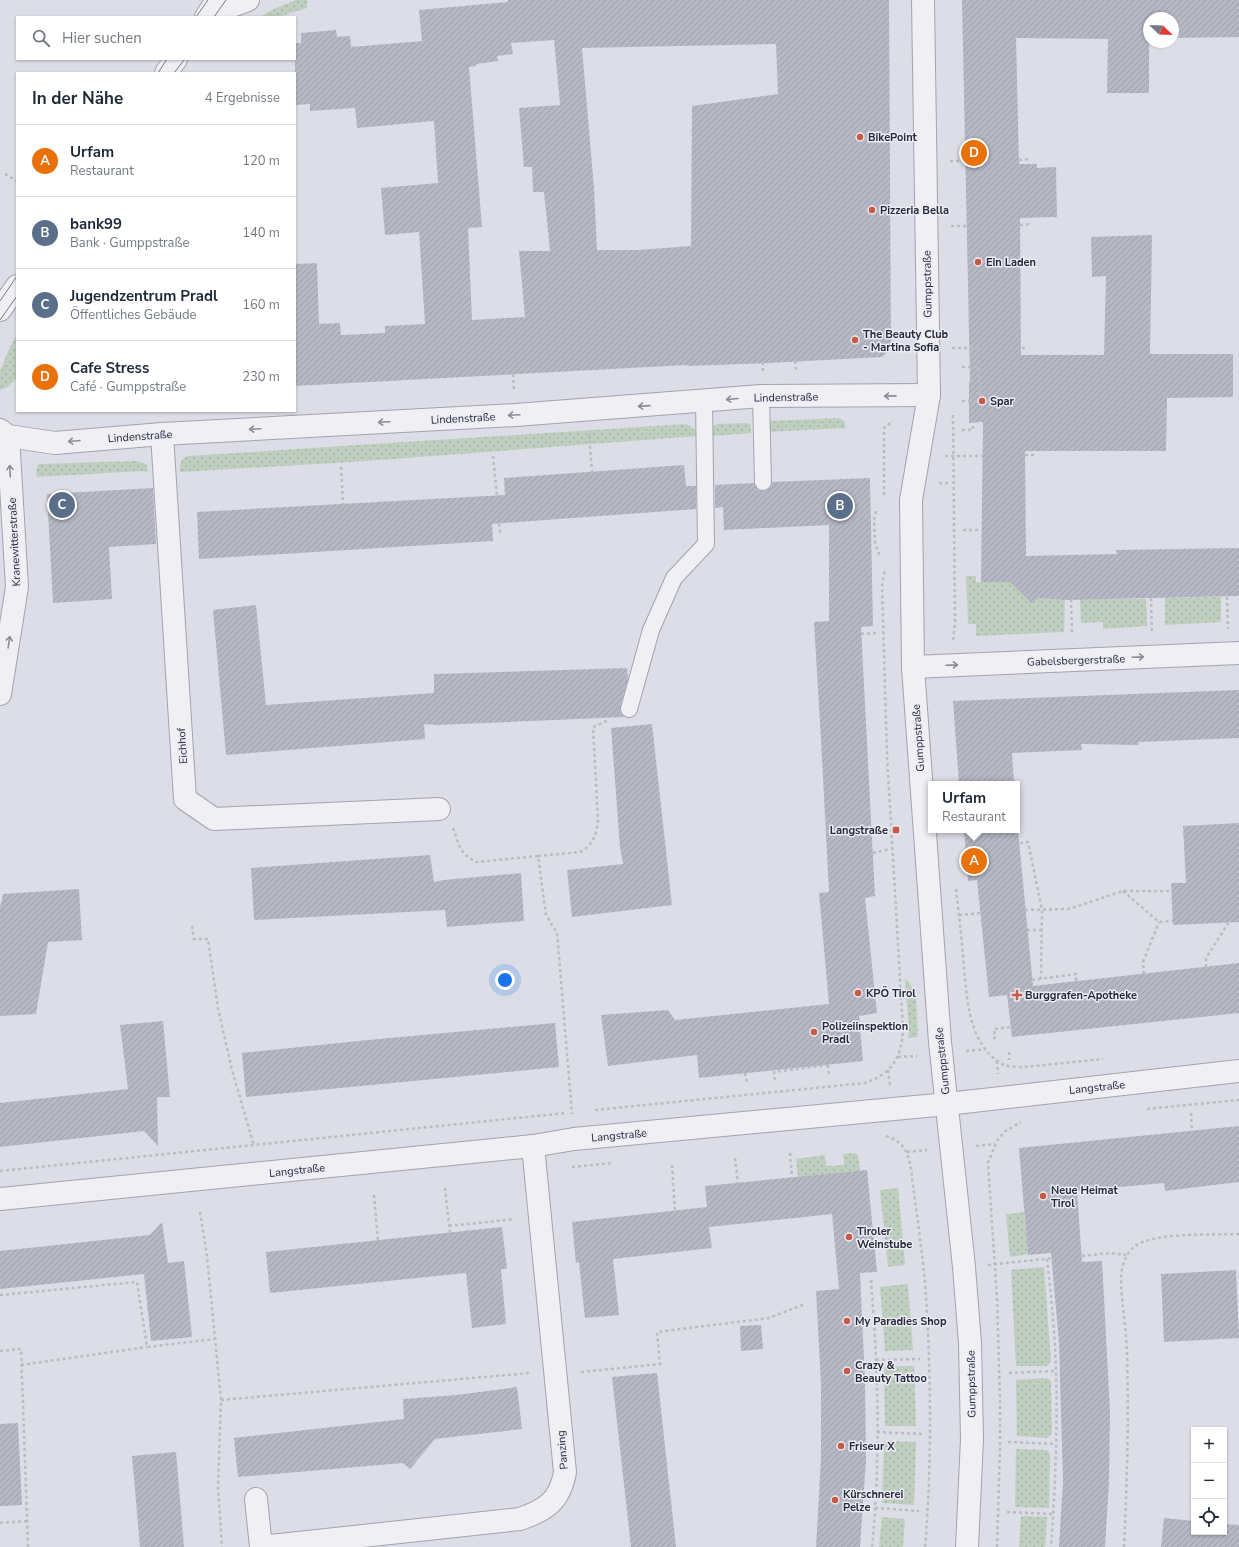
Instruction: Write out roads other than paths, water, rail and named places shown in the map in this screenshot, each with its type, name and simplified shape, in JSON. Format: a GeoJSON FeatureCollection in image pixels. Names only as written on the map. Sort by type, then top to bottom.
{"type":"FeatureCollection","features":[{"type":"Feature","properties":{"kind":"street"},"geometry":{"type":"LineString","coordinates":[[210,11],[248,0]]}},
{"type":"Feature","properties":{"kind":"street","name":"Gumppstraße"},"geometry":{"type":"LineString","coordinates":[[923,0],[929,395],[911,500],[913,667],[939,1035],[964,1267],[970,1343],[972,1439],[967,1547]]}},
{"type":"Feature","properties":{"kind":"street"},"geometry":{"type":"LineString","coordinates":[[167,72],[175,60]]}},
{"type":"Feature","properties":{"kind":"street"},"geometry":{"type":"LineString","coordinates":[[0,310],[16,287]]}},
{"type":"Feature","properties":{"kind":"street","name":"Lindenstraße"},"geometry":{"type":"LineString","coordinates":[[4,433],[55,443],[162,434],[516,415],[761,396],[929,395]]}},
{"type":"Feature","properties":{"kind":"street","name":"Kranewitterstraße"},"geometry":{"type":"LineString","coordinates":[[0,694],[17,587],[4,433]]}},
{"type":"Feature","properties":{"kind":"street","name":"Eichhof"},"geometry":{"type":"LineString","coordinates":[[162,434],[185,799],[214,819],[439,808]]}},
{"type":"Feature","properties":{"kind":"street","name":"Gabelsbergerstraße"},"geometry":{"type":"LineString","coordinates":[[913,667],[1239,653]]}},
{"type":"Feature","properties":{"kind":"street","name":"Langstraße"},"geometry":{"type":"LineString","coordinates":[[0,1199],[533,1146],[574,1139],[947,1104],[1239,1072]]}},
{"type":"Feature","properties":{"kind":"street","name":"Panzing"},"geometry":{"type":"LineString","coordinates":[[256,1499],[261,1547],[520,1519],[545,1508],[553,1501],[560,1492],[565,1472],[533,1146]]}},
{"type":"Feature","properties":{"kind":"lane"},"geometry":{"type":"LineString","coordinates":[[761,396],[762,482]]}},
{"type":"Feature","properties":{"kind":"lane"},"geometry":{"type":"LineString","coordinates":[[629,709],[651,630],[674,578],[706,544],[704,401]]}},
{"type":"Feature","properties":{"kind":"tram line"},"geometry":{"type":"LineString","coordinates":[[197,16],[208,0]]}},
{"type":"Feature","properties":{"kind":"tram line"},"geometry":{"type":"LineString","coordinates":[[215,16],[226,0]]}},
{"type":"Feature","properties":{"kind":"tram line"},"geometry":{"type":"LineString","coordinates":[[159,72],[166,60]]}},
{"type":"Feature","properties":{"kind":"tram line"},"geometry":{"type":"LineString","coordinates":[[175,72],[184,60]]}},
{"type":"Feature","properties":{"kind":"tram line"},"geometry":{"type":"LineString","coordinates":[[0,301],[16,277]]}},
{"type":"Feature","properties":{"kind":"tram line"},"geometry":{"type":"LineString","coordinates":[[0,320],[16,297]]}},
{"type":"Feature","properties":{"kind":"place","name":"BikePoint"},"geometry":{"type":"Point","coordinates":[860,137]}},
{"type":"Feature","properties":{"kind":"place","name":"Cafe Stress"},"geometry":{"type":"Point","coordinates":[974,153]}},
{"type":"Feature","properties":{"kind":"place","name":"Pizzeria Bella"},"geometry":{"type":"Point","coordinates":[872,210]}},
{"type":"Feature","properties":{"kind":"place","name":"Ein Laden"},"geometry":{"type":"Point","coordinates":[978,262]}},
{"type":"Feature","properties":{"kind":"place","name":"The Beauty Club - Martina Sofia"},"geometry":{"type":"Point","coordinates":[855,340]}},
{"type":"Feature","properties":{"kind":"place","name":"Spar"},"geometry":{"type":"Point","coordinates":[982,401]}},
{"type":"Feature","properties":{"kind":"place","name":"Jugendzentrum Pradl"},"geometry":{"type":"Point","coordinates":[62,505]}},
{"type":"Feature","properties":{"kind":"place","name":"bank99"},"geometry":{"type":"Point","coordinates":[840,506]}},
{"type":"Feature","properties":{"kind":"place","name":"Langstraße"},"geometry":{"type":"Point","coordinates":[896,830]}},
{"type":"Feature","properties":{"kind":"place","name":"Urfam"},"geometry":{"type":"Point","coordinates":[974,861]}},
{"type":"Feature","properties":{"kind":"place","name":"KPÖ Tirol"},"geometry":{"type":"Point","coordinates":[858,993]}},
{"type":"Feature","properties":{"kind":"place","name":"Burggrafen-Apotheke"},"geometry":{"type":"Point","coordinates":[1017,995]}},
{"type":"Feature","properties":{"kind":"place","name":"Polizeiinspektion Pradl"},"geometry":{"type":"Point","coordinates":[814,1032]}},
{"type":"Feature","properties":{"kind":"place","name":"Neue Heimat Tirol"},"geometry":{"type":"Point","coordinates":[1043,1196]}},
{"type":"Feature","properties":{"kind":"place","name":"Tiroler Weinstube"},"geometry":{"type":"Point","coordinates":[849,1237]}},
{"type":"Feature","properties":{"kind":"place","name":"My Paradies Shop"},"geometry":{"type":"Point","coordinates":[847,1321]}},
{"type":"Feature","properties":{"kind":"place","name":"Crazy & Beauty Tattoo"},"geometry":{"type":"Point","coordinates":[847,1371]}},
{"type":"Feature","properties":{"kind":"place","name":"Friseur X"},"geometry":{"type":"Point","coordinates":[841,1446]}},
{"type":"Feature","properties":{"kind":"place","name":"Kürschnerei Pelze"},"geometry":{"type":"Point","coordinates":[835,1500]}}]}
